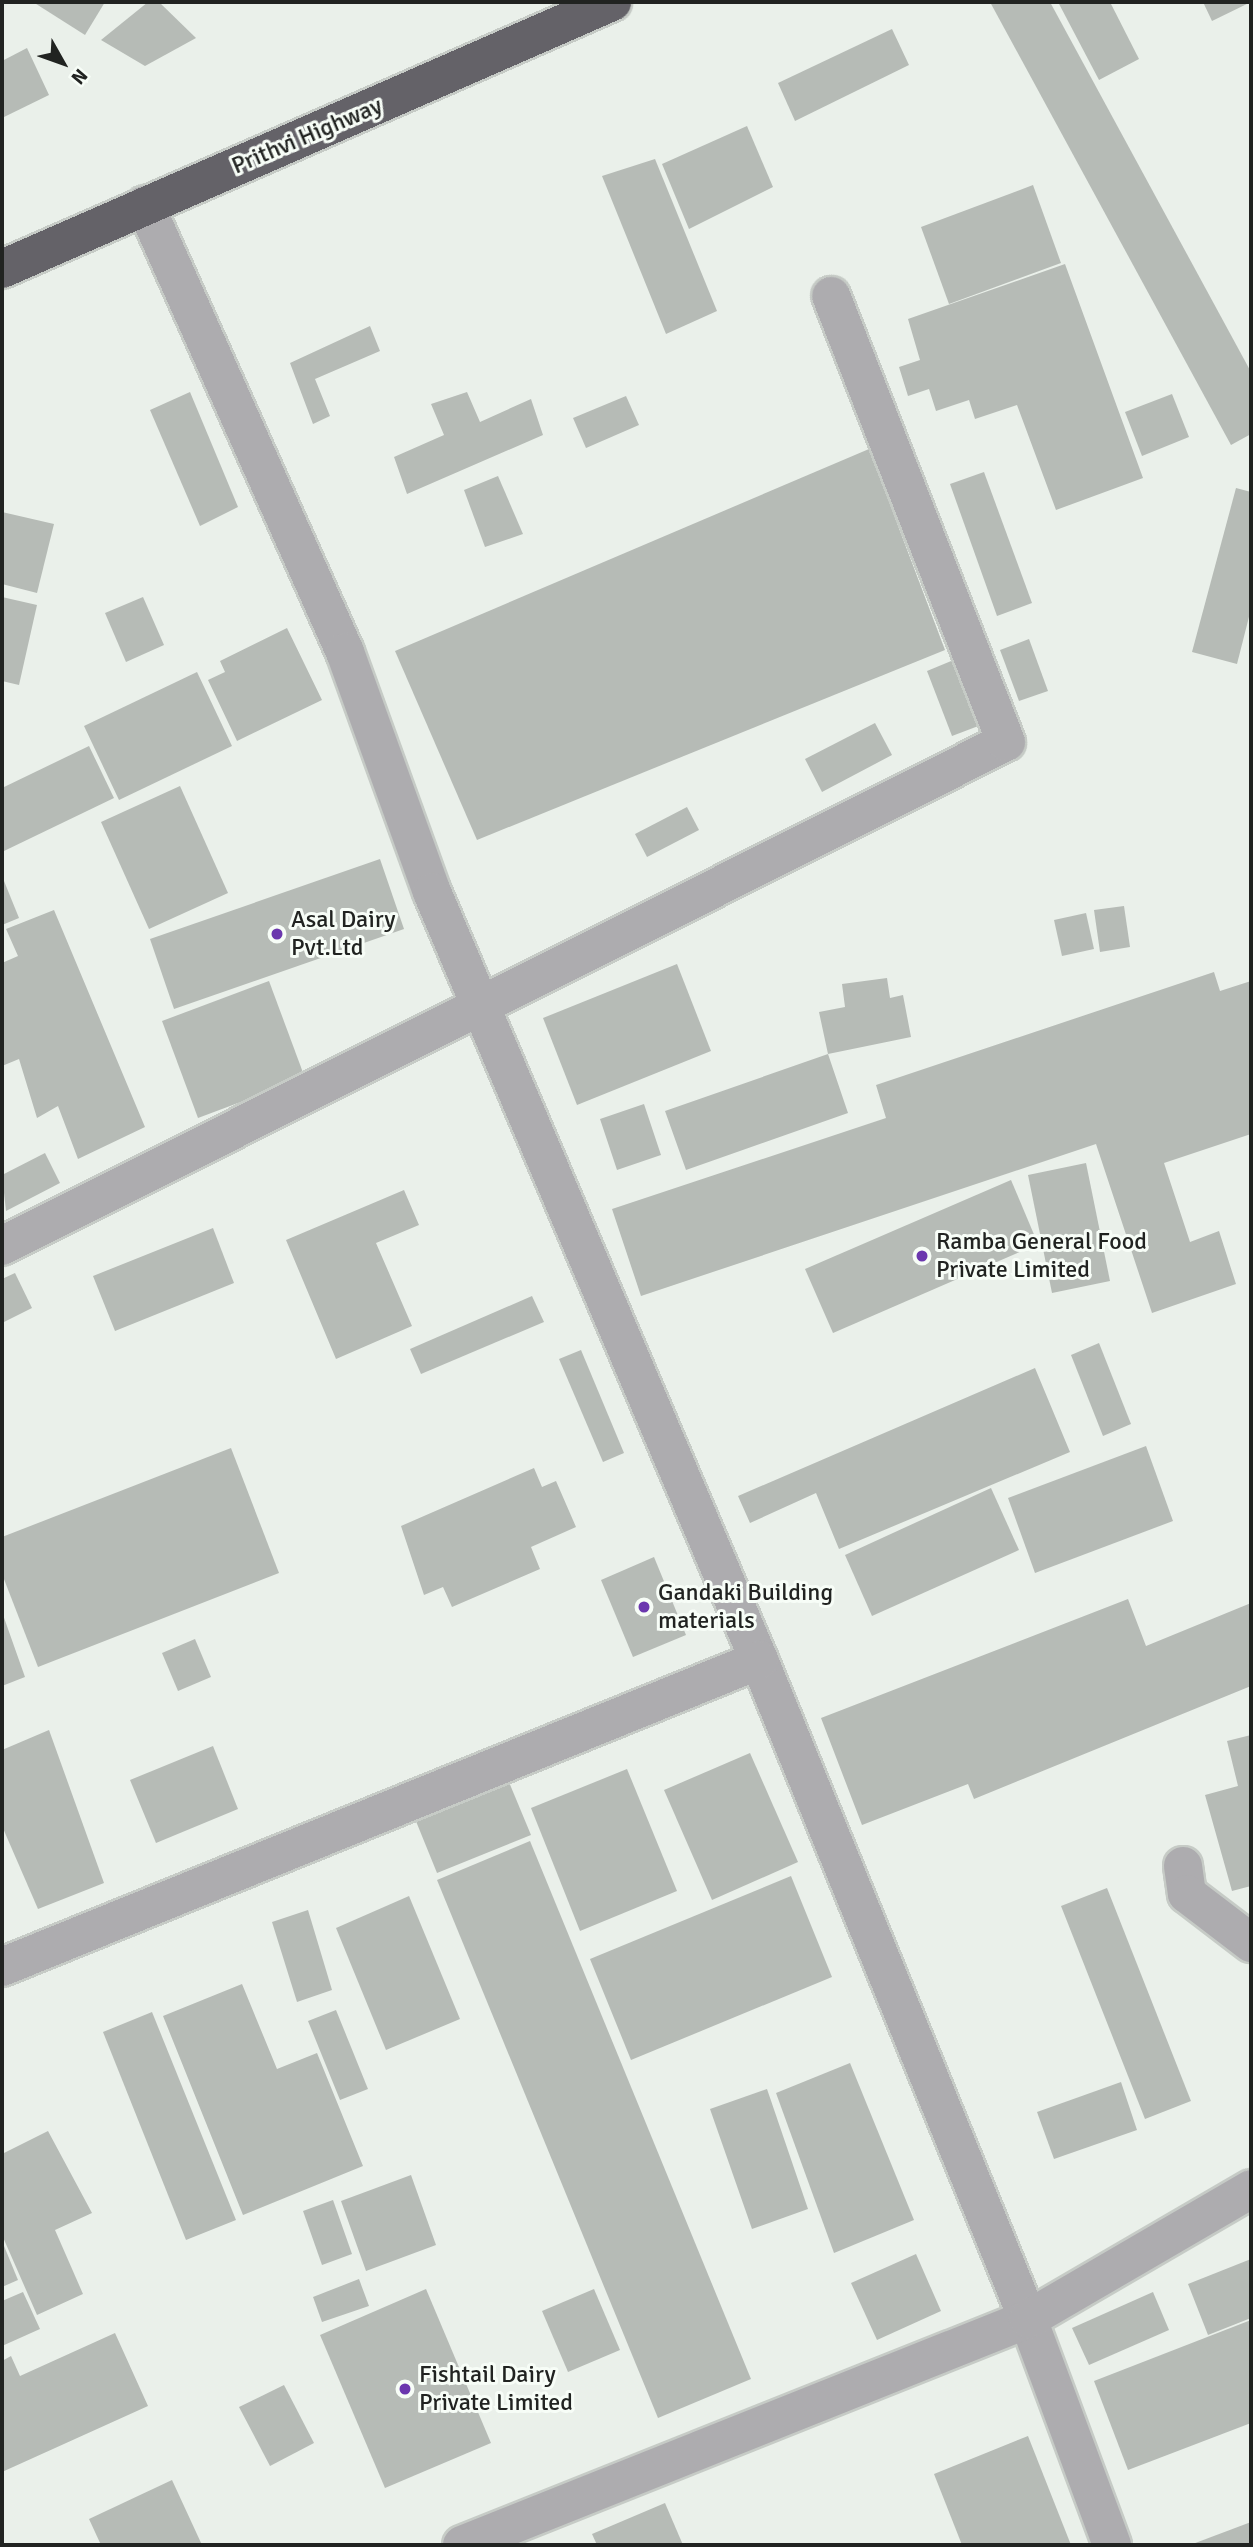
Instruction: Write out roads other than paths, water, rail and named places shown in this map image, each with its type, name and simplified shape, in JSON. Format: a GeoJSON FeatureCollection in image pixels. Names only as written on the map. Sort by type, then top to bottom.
{"type":"FeatureCollection","features":[{"type":"Feature","properties":{"kind":"highway","name":"Prithvi Highway"},"geometry":{"type":"LineString","coordinates":[[2,269],[612,2]]}},
{"type":"Feature","properties":{"kind":"street"},"geometry":{"type":"LineString","coordinates":[[145,205],[345,652],[482,1010],[759,1660],[1028,2319],[1112,2545]]}},
{"type":"Feature","properties":{"kind":"street"},"geometry":{"type":"LineString","coordinates":[[2,1246],[482,1010],[1006,743],[831,296]]}},
{"type":"Feature","properties":{"kind":"street"},"geometry":{"type":"LineString","coordinates":[[2,1968],[759,1660]]}},
{"type":"Feature","properties":{"kind":"street"},"geometry":{"type":"LineString","coordinates":[[1183,1866],[1187,1894],[1251,1943]]}},
{"type":"Feature","properties":{"kind":"street"},"geometry":{"type":"LineString","coordinates":[[462,2545],[1028,2319],[1251,2189]]}},
{"type":"Feature","properties":{"kind":"place","name":"Asal Dairy Pvt.Ltd"},"geometry":{"type":"Point","coordinates":[277,934]}},
{"type":"Feature","properties":{"kind":"place","name":"Ramba General Food Private Limited"},"geometry":{"type":"Point","coordinates":[922,1256]}},
{"type":"Feature","properties":{"kind":"place","name":"Gandaki Building materials"},"geometry":{"type":"Point","coordinates":[644,1607]}},
{"type":"Feature","properties":{"kind":"place","name":"Fishtail Dairy Private Limited"},"geometry":{"type":"Point","coordinates":[405,2389]}}]}
